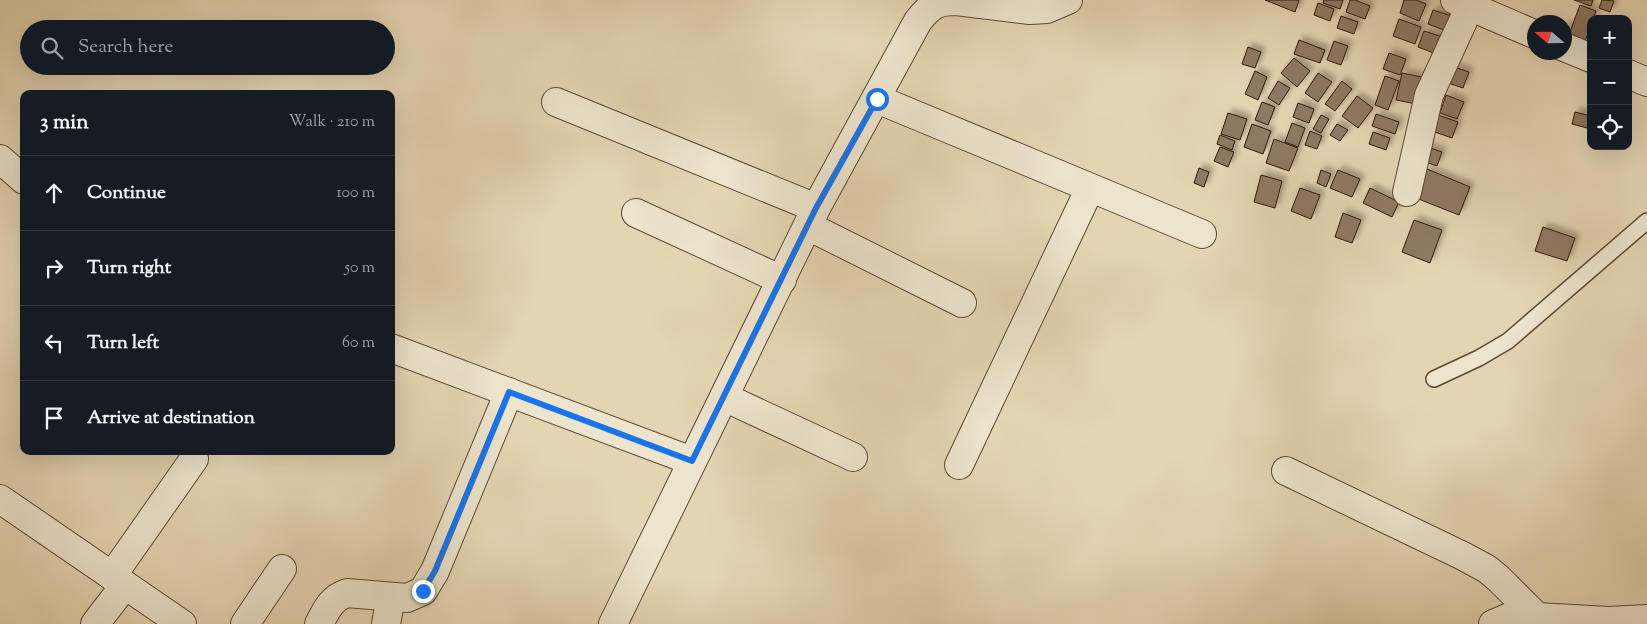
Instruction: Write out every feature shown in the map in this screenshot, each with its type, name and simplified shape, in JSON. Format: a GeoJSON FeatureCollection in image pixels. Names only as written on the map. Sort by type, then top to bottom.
{"type":"FeatureCollection","features":[{"type":"Feature","properties":{"kind":"street"},"geometry":{"type":"LineString","coordinates":[[613,624],[812,217],[918,21],[932,3],[944,1],[1030,10],[1047,9],[1068,0]]}},
{"type":"Feature","properties":{"kind":"street"},"geometry":{"type":"LineString","coordinates":[[1407,192],[1429,95],[1462,3],[1527,31]]}},
{"type":"Feature","properties":{"kind":"street"},"geometry":{"type":"LineString","coordinates":[[1572,50],[1587,56]]}},
{"type":"Feature","properties":{"kind":"street"},"geometry":{"type":"LineString","coordinates":[[1632,76],[1647,82]]}},
{"type":"Feature","properties":{"kind":"street"},"geometry":{"type":"LineString","coordinates":[[877,99],[1202,234]]}},
{"type":"Feature","properties":{"kind":"street"},"geometry":{"type":"LineString","coordinates":[[556,102],[812,217],[962,303]]}},
{"type":"Feature","properties":{"kind":"street"},"geometry":{"type":"LineString","coordinates":[[0,159],[20,176]]}},
{"type":"Feature","properties":{"kind":"street"},"geometry":{"type":"LineString","coordinates":[[959,465],[1090,188]]}},
{"type":"Feature","properties":{"kind":"street"},"geometry":{"type":"LineString","coordinates":[[636,213],[782,280]]}},
{"type":"Feature","properties":{"kind":"street"},"geometry":{"type":"LineString","coordinates":[[395,349],[692,461]]}},
{"type":"Feature","properties":{"kind":"street"},"geometry":{"type":"LineString","coordinates":[[318,624],[330,604],[340,595],[347,593],[407,598],[423,591],[430,582],[509,392]]}},
{"type":"Feature","properties":{"kind":"street"},"geometry":{"type":"LineString","coordinates":[[724,397],[853,457]]}},
{"type":"Feature","properties":{"kind":"street"},"geometry":{"type":"LineString","coordinates":[[95,624],[119,580],[194,459]]}},
{"type":"Feature","properties":{"kind":"street"},"geometry":{"type":"LineString","coordinates":[[1286,471],[1487,569],[1537,617]]}},
{"type":"Feature","properties":{"kind":"street"},"geometry":{"type":"LineString","coordinates":[[1,503],[119,580],[182,624]]}},
{"type":"Feature","properties":{"kind":"street"},"geometry":{"type":"LineString","coordinates":[[245,624],[282,569]]}},
{"type":"Feature","properties":{"kind":"street"},"geometry":{"type":"LineString","coordinates":[[386,624],[391,597]]}},
{"type":"Feature","properties":{"kind":"street"},"geometry":{"type":"LineString","coordinates":[[1493,624],[1507,618],[1537,617],[1610,621],[1647,619]]}},
{"type":"Feature","properties":{"kind":"lane"},"geometry":{"type":"LineString","coordinates":[[1434,379],[1479,358],[1508,341],[1647,221]]}},
{"type":"Feature","properties":{"kind":"building"},"geometry":{"type":"Polygon","coordinates":[[[1265,0],[1299,0],[1295,12],[1265,0]]]}},
{"type":"Feature","properties":{"kind":"building"},"geometry":{"type":"Polygon","coordinates":[[[1324,0],[1343,0],[1340,9],[1323,3],[1324,0]]]}},
{"type":"Feature","properties":{"kind":"building"},"geometry":{"type":"Polygon","coordinates":[[[1350,0],[1370,6],[1365,19],[1346,12],[1350,0]]]}},
{"type":"Feature","properties":{"kind":"building"},"geometry":{"type":"Polygon","coordinates":[[[1404,0],[1416,0],[1426,4],[1419,21],[1400,13],[1404,0]]]}},
{"type":"Feature","properties":{"kind":"building"},"geometry":{"type":"Polygon","coordinates":[[[1574,0],[1593,0],[1591,6],[1574,0]]]}},
{"type":"Feature","properties":{"kind":"building"},"geometry":{"type":"Polygon","coordinates":[[[1602,0],[1614,1],[1610,12],[1599,8],[1602,0]]]}},
{"type":"Feature","properties":{"kind":"building"},"geometry":{"type":"Polygon","coordinates":[[[1318,3],[1334,9],[1330,21],[1314,15],[1318,3]]]}},
{"type":"Feature","properties":{"kind":"building"},"geometry":{"type":"Polygon","coordinates":[[[1580,5],[1596,11],[1594,15],[1587,15],[1587,36],[1583,47],[1572,46],[1572,26],[1580,5]]]}},
{"type":"Feature","properties":{"kind":"building"},"geometry":{"type":"Polygon","coordinates":[[[1433,10],[1455,17],[1449,32],[1428,24],[1433,10]]]}},
{"type":"Feature","properties":{"kind":"building"},"geometry":{"type":"Polygon","coordinates":[[[1341,16],[1358,22],[1354,34],[1337,28],[1341,16]]]}},
{"type":"Feature","properties":{"kind":"building"},"geometry":{"type":"Polygon","coordinates":[[[1399,19],[1421,27],[1415,44],[1393,36],[1399,19]]]}},
{"type":"Feature","properties":{"kind":"building"},"geometry":{"type":"Polygon","coordinates":[[[1424,31],[1446,38],[1439,55],[1418,47],[1424,31]]]}},
{"type":"Feature","properties":{"kind":"building"},"geometry":{"type":"Polygon","coordinates":[[[1299,40],[1325,50],[1320,63],[1294,54],[1299,40]]]}},
{"type":"Feature","properties":{"kind":"building"},"geometry":{"type":"Polygon","coordinates":[[[1334,41],[1348,46],[1341,65],[1327,60],[1334,41]]]}},
{"type":"Feature","properties":{"kind":"building"},"geometry":{"type":"Polygon","coordinates":[[[1248,47],[1261,52],[1255,68],[1242,64],[1248,47]]]}},
{"type":"Feature","properties":{"kind":"building"},"geometry":{"type":"Polygon","coordinates":[[[1389,53],[1406,59],[1400,75],[1383,69],[1389,53]]]}},
{"type":"Feature","properties":{"kind":"building"},"geometry":{"type":"Polygon","coordinates":[[[1294,58],[1310,71],[1297,87],[1281,73],[1294,58]]]}},
{"type":"Feature","properties":{"kind":"building"},"geometry":{"type":"Polygon","coordinates":[[[1454,67],[1469,72],[1463,88],[1448,83],[1454,67]]]}},
{"type":"Feature","properties":{"kind":"building"},"geometry":{"type":"Polygon","coordinates":[[[1255,71],[1267,77],[1258,100],[1245,94],[1255,71]]]}},
{"type":"Feature","properties":{"kind":"building"},"geometry":{"type":"Polygon","coordinates":[[[1318,73],[1332,82],[1318,102],[1305,93],[1318,73]]]}},
{"type":"Feature","properties":{"kind":"building"},"geometry":{"type":"Polygon","coordinates":[[[1402,73],[1427,78],[1421,105],[1396,100],[1402,73]]]}},
{"type":"Feature","properties":{"kind":"building"},"geometry":{"type":"Polygon","coordinates":[[[1385,76],[1399,81],[1388,110],[1375,105],[1385,76]]]}},
{"type":"Feature","properties":{"kind":"building"},"geometry":{"type":"Polygon","coordinates":[[[1278,81],[1290,88],[1279,105],[1268,98],[1278,81]]]}},
{"type":"Feature","properties":{"kind":"building"},"geometry":{"type":"Polygon","coordinates":[[[1342,81],[1352,89],[1335,111],[1325,104],[1342,81]]]}},
{"type":"Feature","properties":{"kind":"building"},"geometry":{"type":"Polygon","coordinates":[[[1446,95],[1464,102],[1457,119],[1440,113],[1446,95]]]}},
{"type":"Feature","properties":{"kind":"building"},"geometry":{"type":"Polygon","coordinates":[[[1357,96],[1373,108],[1358,128],[1342,116],[1357,96]]]}},
{"type":"Feature","properties":{"kind":"building"},"geometry":{"type":"Polygon","coordinates":[[[1262,102],[1275,107],[1268,125],[1255,120],[1262,102]]]}},
{"type":"Feature","properties":{"kind":"building"},"geometry":{"type":"Polygon","coordinates":[[[1298,103],[1314,109],[1309,123],[1293,117],[1298,103]]]}},
{"type":"Feature","properties":{"kind":"building"},"geometry":{"type":"Polygon","coordinates":[[[1575,112],[1587,115],[1587,128],[1572,124],[1575,112]]]}},
{"type":"Feature","properties":{"kind":"building"},"geometry":{"type":"Polygon","coordinates":[[[1228,113],[1247,119],[1240,140],[1221,134],[1228,113]]]}},
{"type":"Feature","properties":{"kind":"building"},"geometry":{"type":"Polygon","coordinates":[[[1376,114],[1399,122],[1395,134],[1372,126],[1376,114]]]}},
{"type":"Feature","properties":{"kind":"building"},"geometry":{"type":"Polygon","coordinates":[[[1321,115],[1329,119],[1321,133],[1313,129],[1321,115]]]}},
{"type":"Feature","properties":{"kind":"building"},"geometry":{"type":"Polygon","coordinates":[[[1438,115],[1458,122],[1452,138],[1432,131],[1438,115]]]}},
{"type":"Feature","properties":{"kind":"building"},"geometry":{"type":"Polygon","coordinates":[[[1292,123],[1305,128],[1298,147],[1285,142],[1292,123]]]}},
{"type":"Feature","properties":{"kind":"building"},"geometry":{"type":"Polygon","coordinates":[[[1252,124],[1271,131],[1263,154],[1244,147],[1252,124]]]}},
{"type":"Feature","properties":{"kind":"building"},"geometry":{"type":"Polygon","coordinates":[[[1337,124],[1348,130],[1340,141],[1330,135],[1337,124]]]}},
{"type":"Feature","properties":{"kind":"building"},"geometry":{"type":"Polygon","coordinates":[[[1310,131],[1322,136],[1317,149],[1305,145],[1310,131]]]}},
{"type":"Feature","properties":{"kind":"building"},"geometry":{"type":"Polygon","coordinates":[[[1373,132],[1390,138],[1386,150],[1369,144],[1373,132]]]}},
{"type":"Feature","properties":{"kind":"building"},"geometry":{"type":"Polygon","coordinates":[[[1220,135],[1235,141],[1232,150],[1217,144],[1220,135]]]}},
{"type":"Feature","properties":{"kind":"building"},"geometry":{"type":"Polygon","coordinates":[[[1274,139],[1298,148],[1289,171],[1266,163],[1274,139]]]}},
{"type":"Feature","properties":{"kind":"building"},"geometry":{"type":"Polygon","coordinates":[[[1425,146],[1442,152],[1437,166],[1420,160],[1425,146]]]}},
{"type":"Feature","properties":{"kind":"building"},"geometry":{"type":"Polygon","coordinates":[[[1220,147],[1234,152],[1228,167],[1214,161],[1220,147]]]}},
{"type":"Feature","properties":{"kind":"building"},"geometry":{"type":"Polygon","coordinates":[[[1199,168],[1209,172],[1204,187],[1194,183],[1199,168]]]}},
{"type":"Feature","properties":{"kind":"building"},"geometry":{"type":"Polygon","coordinates":[[[1427,169],[1470,187],[1459,215],[1416,198],[1427,169]]]}},
{"type":"Feature","properties":{"kind":"building"},"geometry":{"type":"Polygon","coordinates":[[[1321,170],[1331,174],[1326,187],[1317,183],[1321,170]]]}},
{"type":"Feature","properties":{"kind":"building"},"geometry":{"type":"Polygon","coordinates":[[[1338,170],[1360,179],[1352,197],[1330,188],[1338,170]]]}},
{"type":"Feature","properties":{"kind":"building"},"geometry":{"type":"Polygon","coordinates":[[[1261,175],[1282,181],[1275,208],[1254,202],[1261,175]]]}},
{"type":"Feature","properties":{"kind":"building"},"geometry":{"type":"Polygon","coordinates":[[[1300,188],[1320,195],[1311,219],[1291,211],[1300,188]]]}},
{"type":"Feature","properties":{"kind":"building"},"geometry":{"type":"Polygon","coordinates":[[[1370,188],[1399,202],[1392,217],[1363,203],[1370,188]]]}},
{"type":"Feature","properties":{"kind":"building"},"geometry":{"type":"Polygon","coordinates":[[[1343,213],[1361,220],[1352,243],[1335,237],[1343,213]]]}},
{"type":"Feature","properties":{"kind":"building"},"geometry":{"type":"Polygon","coordinates":[[[1414,220],[1442,230],[1430,263],[1402,252],[1414,220]]]}},
{"type":"Feature","properties":{"kind":"building"},"geometry":{"type":"Polygon","coordinates":[[[1543,227],[1575,238],[1567,261],[1535,251],[1543,227]]]}},
{"type":"Feature","properties":{"kind":"route"},"geometry":{"type":"LineString","coordinates":[[423,591],[435,571],[509,392],[692,461],[816,208],[877,99]]}}]}
